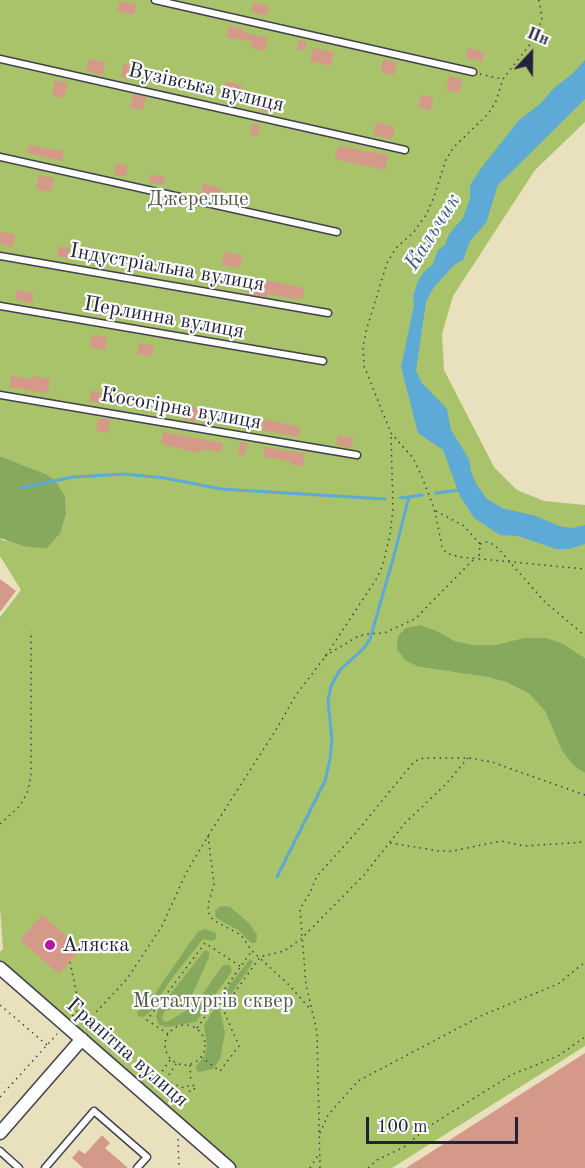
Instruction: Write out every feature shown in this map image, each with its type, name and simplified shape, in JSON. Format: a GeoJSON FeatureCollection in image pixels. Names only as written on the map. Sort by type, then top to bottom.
{"type":"FeatureCollection","features":[{"type":"Feature","properties":{"kind":"street","name":"Гранітна вулиця"},"geometry":{"type":"LineString","coordinates":[[0,968],[228,1168]]}},
{"type":"Feature","properties":{"kind":"street"},"geometry":{"type":"LineString","coordinates":[[0,1133],[82,1039]]}},
{"type":"Feature","properties":{"kind":"lane"},"geometry":{"type":"LineString","coordinates":[[155,0],[473,72]]}},
{"type":"Feature","properties":{"kind":"lane","name":"Вузівська вулиця"},"geometry":{"type":"LineString","coordinates":[[0,59],[405,150]]}},
{"type":"Feature","properties":{"kind":"lane"},"geometry":{"type":"LineString","coordinates":[[0,157],[337,231]]}},
{"type":"Feature","properties":{"kind":"lane","name":"Індустріальна вулиця"},"geometry":{"type":"LineString","coordinates":[[0,256],[328,313]]}},
{"type":"Feature","properties":{"kind":"lane","name":"Перлинна вулиця"},"geometry":{"type":"LineString","coordinates":[[0,306],[323,362]]}},
{"type":"Feature","properties":{"kind":"lane","name":"Косогірна вулиця"},"geometry":{"type":"LineString","coordinates":[[0,395],[357,455]]}},
{"type":"Feature","properties":{"kind":"lane"},"geometry":{"type":"LineString","coordinates":[[45,1168],[94,1111],[147,1157],[137,1168]]}},
{"type":"Feature","properties":{"kind":"lane"},"geometry":{"type":"LineString","coordinates":[[0,1151],[19,1168]]}},
{"type":"Feature","properties":{"kind":"path"},"geometry":{"type":"LineString","coordinates":[[70,962],[83,1025],[127,979],[162,926],[186,873],[208,836],[296,695],[325,657],[377,578],[390,536],[393,509],[391,434],[364,366],[363,346],[380,282],[396,248],[413,233],[426,215],[446,159],[454,147],[489,113],[496,101],[503,79],[535,38],[542,18],[539,0]]}},
{"type":"Feature","properties":{"kind":"path"},"geometry":{"type":"LineString","coordinates":[[473,72],[503,79]]}},
{"type":"Feature","properties":{"kind":"path"},"geometry":{"type":"LineString","coordinates":[[391,434],[413,458],[435,511],[446,553],[460,557],[572,569],[585,568]]}},
{"type":"Feature","properties":{"kind":"path"},"geometry":{"type":"LineString","coordinates":[[435,511],[464,526],[480,544]]}},
{"type":"Feature","properties":{"kind":"path"},"geometry":{"type":"LineString","coordinates":[[480,544],[487,542],[495,545],[544,601],[585,636]]}},
{"type":"Feature","properties":{"kind":"path"},"geometry":{"type":"LineString","coordinates":[[325,657],[357,637],[376,634],[415,619],[477,558],[480,544]]}},
{"type":"Feature","properties":{"kind":"path"},"geometry":{"type":"LineString","coordinates":[[0,824],[20,806],[28,791],[31,774],[32,631]]}},
{"type":"Feature","properties":{"kind":"path"},"geometry":{"type":"LineString","coordinates":[[320,1168],[317,1032],[306,985],[300,909],[317,876],[408,768],[415,761],[423,758],[469,758],[492,762],[585,795]]}},
{"type":"Feature","properties":{"kind":"path"},"geometry":{"type":"LineString","coordinates":[[201,1057],[220,1071],[239,1046],[223,1009],[260,957],[284,951],[301,939],[364,875],[405,823],[446,785],[469,758]]}},
{"type":"Feature","properties":{"kind":"path"},"geometry":{"type":"LineString","coordinates":[[208,836],[214,884],[208,905],[209,914],[213,920],[241,935],[252,951],[311,1010]]}},
{"type":"Feature","properties":{"kind":"path"},"geometry":{"type":"LineString","coordinates":[[389,842],[446,851],[501,842],[524,846],[585,842]]}},
{"type":"Feature","properties":{"kind":"path"},"geometry":{"type":"LineString","coordinates":[[168,1034],[147,1020],[205,943],[241,967]]}},
{"type":"Feature","properties":{"kind":"path"},"geometry":{"type":"LineString","coordinates":[[196,1029],[252,951]]}},
{"type":"Feature","properties":{"kind":"path"},"geometry":{"type":"LineString","coordinates":[[320,1135],[328,1115],[358,1081],[483,1015],[558,984],[585,962]]}},
{"type":"Feature","properties":{"kind":"path"},"geometry":{"type":"LineString","coordinates":[[0,1005],[47,1045]]}},
{"type":"Feature","properties":{"kind":"path"},"geometry":{"type":"LineString","coordinates":[[69,1019],[79,1008]]}},
{"type":"Feature","properties":{"kind":"path"},"geometry":{"type":"LineString","coordinates":[[181,1026],[196,1029],[203,1037],[205,1044],[201,1057],[190,1065],[177,1064],[170,1060],[165,1047],[168,1034],[181,1026]]}},
{"type":"Feature","properties":{"kind":"path"},"geometry":{"type":"LineString","coordinates":[[0,1097],[59,1031]]}},
{"type":"Feature","properties":{"kind":"path"},"geometry":{"type":"LineString","coordinates":[[368,1168],[377,1160],[404,1147],[428,1127],[511,1075],[558,1056],[585,1037]]}},
{"type":"Feature","properties":{"kind":"path"},"geometry":{"type":"LineString","coordinates":[[149,1098],[170,1060]]}},
{"type":"Feature","properties":{"kind":"path"},"geometry":{"type":"LineString","coordinates":[[149,1098],[177,1064]]}},
{"type":"Feature","properties":{"kind":"path"},"geometry":{"type":"LineString","coordinates":[[165,1081],[193,1091],[190,1065]]}},
{"type":"Feature","properties":{"kind":"path"},"geometry":{"type":"LineString","coordinates":[[187,1089],[191,1084]]}},
{"type":"Feature","properties":{"kind":"path"},"geometry":{"type":"LineString","coordinates":[[177,1123],[180,1167]]}},
{"type":"Feature","properties":{"kind":"path"},"geometry":{"type":"LineString","coordinates":[[310,1168],[320,1153]]}},
{"type":"Feature","properties":{"kind":"green space"},"geometry":{"type":"Polygon","coordinates":[[[0,0],[585,0],[585,122],[535,170],[453,296],[442,334],[444,370],[494,467],[517,490],[544,501],[585,505],[585,658],[564,644],[523,638],[495,645],[475,645],[455,641],[437,631],[419,667],[487,677],[506,682],[528,693],[545,711],[562,751],[575,767],[585,773],[585,1046],[392,1168],[228,1168],[0,968],[0,952],[3,949],[0,907],[0,617],[21,590],[0,556],[0,538],[4,541],[61,532],[66,514],[65,497],[46,474],[0,456],[0,0]]]}},
{"type":"Feature","properties":{"kind":"green space"},"geometry":{"type":"Polygon","coordinates":[[[0,456],[46,474],[56,482],[65,496],[66,514],[61,532],[47,548],[27,547],[0,538],[0,456]]]}},
{"type":"Feature","properties":{"kind":"green space"},"geometry":{"type":"Polygon","coordinates":[[[420,625],[455,641],[475,645],[495,645],[523,638],[546,638],[564,644],[585,658],[585,773],[575,767],[562,751],[545,711],[528,693],[506,682],[419,667],[405,660],[397,649],[398,636],[406,628],[420,625]]]}},
{"type":"Feature","properties":{"kind":"green space"},"geometry":{"type":"Polygon","coordinates":[[[224,906],[230,907],[250,924],[257,935],[256,943],[251,943],[238,930],[216,918],[215,911],[224,906]]]}},
{"type":"Feature","properties":{"kind":"green space"},"geometry":{"type":"Polygon","coordinates":[[[205,929],[216,933],[216,939],[201,941],[170,981],[150,1012],[143,1017],[138,1016],[137,1012],[150,1001],[198,932],[205,929]]]}},
{"type":"Feature","properties":{"kind":"green space"},"geometry":{"type":"Polygon","coordinates":[[[205,950],[209,952],[209,957],[193,993],[181,1004],[164,1012],[162,1020],[167,1022],[195,1005],[223,965],[230,965],[232,971],[196,1022],[167,1027],[159,1025],[156,1017],[158,1010],[205,950]]]}},
{"type":"Feature","properties":{"kind":"green space"},"geometry":{"type":"Polygon","coordinates":[[[250,959],[253,961],[252,964],[220,1010],[225,1033],[220,1059],[213,1069],[199,1072],[196,1066],[204,1057],[207,1046],[204,1025],[231,983],[250,959]]]}},
{"type":"Feature","properties":{"kind":"water"},"geometry":{"type":"Polygon","coordinates":[[[585,60],[585,99],[498,185],[486,223],[470,241],[463,260],[454,265],[434,287],[426,302],[416,371],[422,383],[447,409],[451,430],[469,459],[471,472],[487,499],[502,508],[536,516],[559,526],[573,528],[585,525],[585,544],[569,549],[556,549],[518,536],[500,535],[474,518],[460,496],[443,450],[418,433],[401,367],[414,305],[413,296],[418,281],[433,264],[438,250],[445,245],[449,234],[463,218],[470,198],[470,186],[518,121],[540,104],[585,60]]]}},
{"type":"Feature","properties":{"kind":"building"},"geometry":{"type":"Polygon","coordinates":[[[119,1],[136,4],[134,15],[117,11],[119,1]]]}},
{"type":"Feature","properties":{"kind":"building"},"geometry":{"type":"Polygon","coordinates":[[[254,2],[269,6],[267,15],[251,12],[254,2]]]}},
{"type":"Feature","properties":{"kind":"building"},"geometry":{"type":"Polygon","coordinates":[[[229,26],[243,29],[242,32],[268,38],[265,51],[251,48],[252,42],[226,37],[229,26]]]}},
{"type":"Feature","properties":{"kind":"building"},"geometry":{"type":"Polygon","coordinates":[[[299,40],[307,42],[305,51],[297,49],[299,40]]]}},
{"type":"Feature","properties":{"kind":"building"},"geometry":{"type":"Polygon","coordinates":[[[313,48],[334,52],[331,66],[310,61],[313,48]]]}},
{"type":"Feature","properties":{"kind":"building"},"geometry":{"type":"Polygon","coordinates":[[[468,48],[484,52],[482,62],[466,58],[468,48]]]}},
{"type":"Feature","properties":{"kind":"building"},"geometry":{"type":"Polygon","coordinates":[[[89,59],[105,62],[103,75],[86,71],[89,59]]]}},
{"type":"Feature","properties":{"kind":"building"},"geometry":{"type":"Polygon","coordinates":[[[383,59],[397,62],[394,75],[381,72],[383,59]]]}},
{"type":"Feature","properties":{"kind":"building"},"geometry":{"type":"Polygon","coordinates":[[[123,64],[136,67],[133,79],[121,77],[123,64]]]}},
{"type":"Feature","properties":{"kind":"building"},"geometry":{"type":"Polygon","coordinates":[[[449,76],[462,79],[459,93],[446,90],[449,76]]]}},
{"type":"Feature","properties":{"kind":"building"},"geometry":{"type":"Polygon","coordinates":[[[55,80],[68,83],[64,98],[52,95],[55,80]]]}},
{"type":"Feature","properties":{"kind":"building"},"geometry":{"type":"Polygon","coordinates":[[[226,81],[242,85],[239,98],[223,94],[226,81]]]}},
{"type":"Feature","properties":{"kind":"building"},"geometry":{"type":"Polygon","coordinates":[[[133,94],[146,97],[143,110],[130,108],[133,94]]]}},
{"type":"Feature","properties":{"kind":"building"},"geometry":{"type":"Polygon","coordinates":[[[421,95],[433,97],[430,111],[418,108],[421,95]]]}},
{"type":"Feature","properties":{"kind":"building"},"geometry":{"type":"Polygon","coordinates":[[[260,97],[274,100],[271,112],[257,109],[260,97]]]}},
{"type":"Feature","properties":{"kind":"building"},"geometry":{"type":"Polygon","coordinates":[[[376,122],[395,127],[392,139],[373,135],[376,122]]]}},
{"type":"Feature","properties":{"kind":"building"},"geometry":{"type":"Polygon","coordinates":[[[252,124],[260,126],[258,136],[250,134],[252,124]]]}},
{"type":"Feature","properties":{"kind":"building"},"geometry":{"type":"Polygon","coordinates":[[[28,145],[64,151],[62,161],[27,153],[28,145]]]}},
{"type":"Feature","properties":{"kind":"building"},"geometry":{"type":"Polygon","coordinates":[[[338,146],[388,155],[385,170],[335,159],[338,146]]]}},
{"type":"Feature","properties":{"kind":"building"},"geometry":{"type":"Polygon","coordinates":[[[116,163],[128,166],[125,177],[114,174],[116,163]]]}},
{"type":"Feature","properties":{"kind":"building"},"geometry":{"type":"Polygon","coordinates":[[[151,174],[165,177],[163,185],[149,182],[151,174]]]}},
{"type":"Feature","properties":{"kind":"building"},"geometry":{"type":"Polygon","coordinates":[[[39,175],[54,178],[51,192],[36,189],[39,175]]]}},
{"type":"Feature","properties":{"kind":"building"},"geometry":{"type":"Polygon","coordinates":[[[203,184],[221,188],[219,197],[201,193],[203,184]]]}},
{"type":"Feature","properties":{"kind":"building"},"geometry":{"type":"Polygon","coordinates":[[[0,232],[15,234],[13,247],[0,244],[0,232]]]}},
{"type":"Feature","properties":{"kind":"building"},"geometry":{"type":"Polygon","coordinates":[[[59,246],[70,248],[68,258],[57,256],[59,246]]]}},
{"type":"Feature","properties":{"kind":"building"},"geometry":{"type":"Polygon","coordinates":[[[224,252],[242,255],[240,268],[222,265],[224,252]]]}},
{"type":"Feature","properties":{"kind":"building"},"geometry":{"type":"Polygon","coordinates":[[[250,277],[304,288],[302,300],[268,294],[267,297],[247,294],[250,277]]]}},
{"type":"Feature","properties":{"kind":"building"},"geometry":{"type":"Polygon","coordinates":[[[17,290],[33,293],[32,303],[15,300],[17,290]]]}},
{"type":"Feature","properties":{"kind":"building"},"geometry":{"type":"Polygon","coordinates":[[[92,334],[107,337],[105,350],[90,348],[92,334]]]}},
{"type":"Feature","properties":{"kind":"building"},"geometry":{"type":"Polygon","coordinates":[[[139,343],[154,346],[152,356],[137,354],[139,343]]]}},
{"type":"Feature","properties":{"kind":"building"},"geometry":{"type":"Polygon","coordinates":[[[11,376],[50,379],[47,393],[9,387],[11,376]]]}},
{"type":"Feature","properties":{"kind":"building"},"geometry":{"type":"Polygon","coordinates":[[[91,391],[106,393],[104,404],[89,401],[91,391]]]}},
{"type":"Feature","properties":{"kind":"building"},"geometry":{"type":"Polygon","coordinates":[[[165,402],[198,408],[195,422],[183,420],[184,417],[163,413],[165,402]]]}},
{"type":"Feature","properties":{"kind":"building"},"geometry":{"type":"Polygon","coordinates":[[[218,413],[231,415],[230,423],[216,421],[218,413]]]}},
{"type":"Feature","properties":{"kind":"building"},"geometry":{"type":"Polygon","coordinates":[[[98,418],[110,420],[108,433],[96,431],[98,418]]]}},
{"type":"Feature","properties":{"kind":"building"},"geometry":{"type":"Polygon","coordinates":[[[264,419],[300,427],[299,437],[262,430],[264,419]]]}},
{"type":"Feature","properties":{"kind":"building"},"geometry":{"type":"Polygon","coordinates":[[[163,432],[223,443],[221,452],[200,449],[199,453],[161,444],[163,432]]]}},
{"type":"Feature","properties":{"kind":"building"},"geometry":{"type":"Polygon","coordinates":[[[338,435],[353,438],[352,448],[336,445],[338,435]]]}},
{"type":"Feature","properties":{"kind":"building"},"geometry":{"type":"Polygon","coordinates":[[[240,442],[247,443],[245,455],[238,454],[240,442]]]}},
{"type":"Feature","properties":{"kind":"building"},"geometry":{"type":"Polygon","coordinates":[[[265,447],[305,454],[303,466],[290,464],[291,461],[263,457],[265,447]]]}},
{"type":"Feature","properties":{"kind":"building"},"geometry":{"type":"Polygon","coordinates":[[[0,579],[16,591],[0,612],[0,579]]]}},
{"type":"Feature","properties":{"kind":"building"},"geometry":{"type":"Polygon","coordinates":[[[42,915],[81,949],[59,974],[20,940],[42,915]]]}},
{"type":"Feature","properties":{"kind":"building"},"geometry":{"type":"Polygon","coordinates":[[[585,1053],[585,1168],[406,1168],[585,1053]]]}},
{"type":"Feature","properties":{"kind":"building"},"geometry":{"type":"Polygon","coordinates":[[[102,1135],[110,1143],[105,1148],[128,1168],[83,1168],[72,1158],[79,1150],[85,1154],[102,1135]]]}},
{"type":"Feature","properties":{"kind":"waterway"},"geometry":{"type":"LineString","coordinates":[[21,488],[73,477],[124,474],[165,478],[221,489],[385,499]]}},
{"type":"Feature","properties":{"kind":"waterway"},"geometry":{"type":"LineString","coordinates":[[436,493],[461,490]]}},
{"type":"Feature","properties":{"kind":"waterway"},"geometry":{"type":"LineString","coordinates":[[400,498],[422,495]]}},
{"type":"Feature","properties":{"kind":"waterway"},"geometry":{"type":"LineString","coordinates":[[277,877],[325,781],[332,739],[328,701],[331,686],[340,670],[364,648],[370,639],[409,497]]}},
{"type":"Feature","properties":{"kind":"place","name":"Аляска"},"geometry":{"type":"Point","coordinates":[50,945]}},
{"type":"Feature","properties":{"kind":"park label","name":"Джерельце"},"geometry":{"type":"Point","coordinates":[198,199]}},
{"type":"Feature","properties":{"kind":"park label","name":"Металургів сквер"},"geometry":{"type":"Point","coordinates":[213,1001]}},
{"type":"Feature","properties":{"kind":"water label","name":"Кальчик"},"geometry":{"type":"Point","coordinates":[433,232]}}]}
